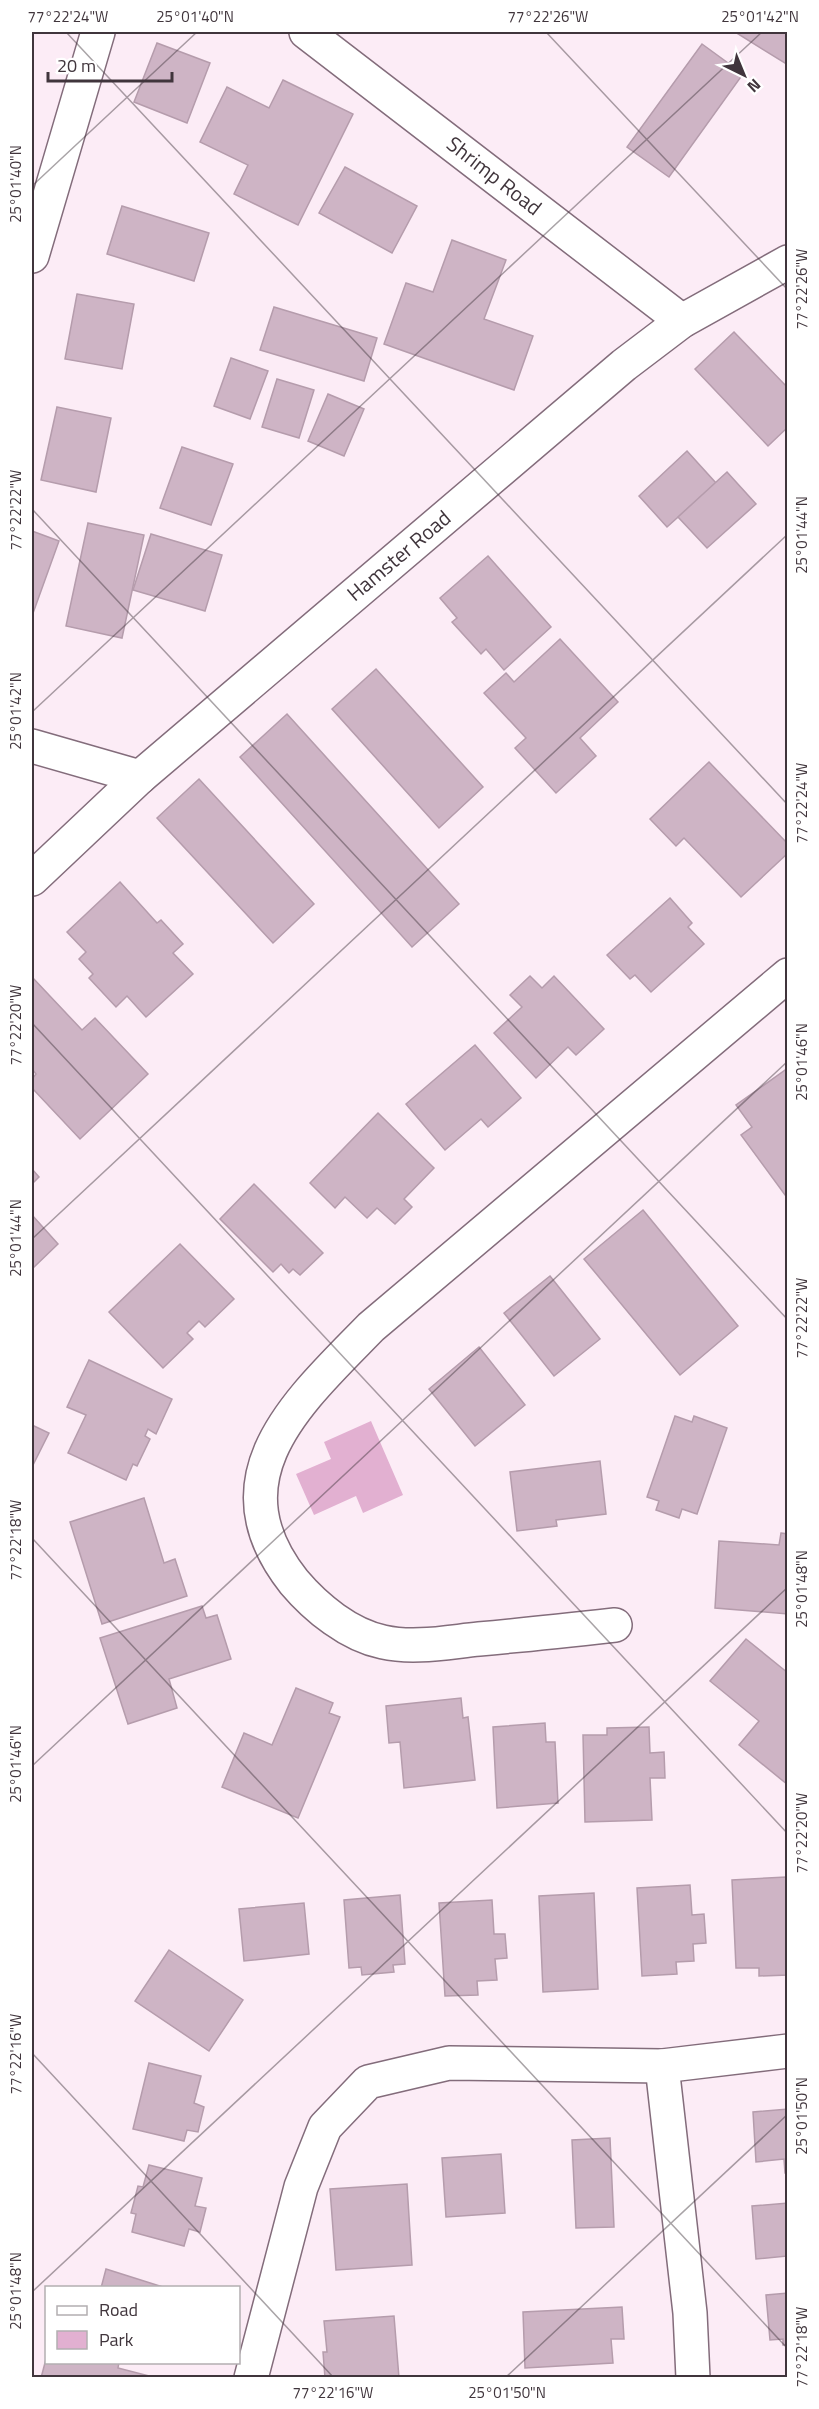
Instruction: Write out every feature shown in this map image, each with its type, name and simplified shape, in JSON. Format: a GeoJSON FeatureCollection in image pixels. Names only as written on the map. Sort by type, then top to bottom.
{"type":"FeatureCollection","features":[{"type":"Feature","properties":{"kind":"street"},"geometry":{"type":"LineString","coordinates":[[32,256],[98,32]]}},
{"type":"Feature","properties":{"kind":"street","name":"Shrimp Road"},"geometry":{"type":"LineString","coordinates":[[306,32],[682,321]]}},
{"type":"Feature","properties":{"kind":"street","name":"Hamster Road"},"geometry":{"type":"LineString","coordinates":[[32,879],[140,777],[624,365],[682,321],[785,266]]}},
{"type":"Feature","properties":{"kind":"street"},"geometry":{"type":"LineString","coordinates":[[32,746],[140,777]]}},
{"type":"Feature","properties":{"kind":"street"},"geometry":{"type":"LineString","coordinates":[[615,1625],[427,1645],[383,1642],[358,1633],[319,1606],[285,1569],[273,1548],[262,1515],[261,1483],[270,1451],[282,1424],[310,1390],[371,1328],[788,975]]}},
{"type":"Feature","properties":{"kind":"street"},"geometry":{"type":"LineString","coordinates":[[251,2378],[301,2187],[325,2127],[368,2082],[448,2063],[662,2066],[788,2051]]}},
{"type":"Feature","properties":{"kind":"street"},"geometry":{"type":"LineString","coordinates":[[662,2066],[690,2313],[693,2378]]}},
{"type":"Feature","properties":{"kind":"green space"},"geometry":{"type":"Polygon","coordinates":[[[371,1421],[403,1495],[363,1513],[356,1496],[314,1515],[296,1474],[331,1459],[324,1442],[371,1421]]]}},
{"type":"Feature","properties":{"kind":"building"},"geometry":{"type":"Polygon","coordinates":[[[735,32],[788,32],[788,65],[735,32]]]}},
{"type":"Feature","properties":{"kind":"building"},"geometry":{"type":"Polygon","coordinates":[[[157,43],[210,63],[187,123],[134,102],[157,43]]]}},
{"type":"Feature","properties":{"kind":"building"},"geometry":{"type":"Polygon","coordinates":[[[702,44],[743,74],[669,177],[627,147],[702,44]]]}},
{"type":"Feature","properties":{"kind":"building"},"geometry":{"type":"Polygon","coordinates":[[[283,80],[353,114],[298,225],[234,194],[248,165],[200,142],[227,87],[269,108],[283,80]]]}},
{"type":"Feature","properties":{"kind":"building"},"geometry":{"type":"Polygon","coordinates":[[[345,167],[417,206],[392,253],[319,213],[345,167]]]}},
{"type":"Feature","properties":{"kind":"building"},"geometry":{"type":"Polygon","coordinates":[[[122,206],[209,233],[194,281],[107,254],[122,206]]]}},
{"type":"Feature","properties":{"kind":"building"},"geometry":{"type":"Polygon","coordinates":[[[452,240],[506,260],[484,319],[533,336],[514,390],[384,344],[406,283],[433,292],[452,240]]]}},
{"type":"Feature","properties":{"kind":"building"},"geometry":{"type":"Polygon","coordinates":[[[77,294],[134,304],[122,369],[65,359],[77,294]]]}},
{"type":"Feature","properties":{"kind":"building"},"geometry":{"type":"Polygon","coordinates":[[[274,307],[377,338],[364,381],[260,350],[274,307]]]}},
{"type":"Feature","properties":{"kind":"building"},"geometry":{"type":"Polygon","coordinates":[[[734,332],[788,388],[788,427],[768,446],[695,369],[734,332]]]}},
{"type":"Feature","properties":{"kind":"building"},"geometry":{"type":"Polygon","coordinates":[[[231,358],[268,371],[250,419],[214,406],[231,358]]]}},
{"type":"Feature","properties":{"kind":"building"},"geometry":{"type":"Polygon","coordinates":[[[277,379],[314,390],[299,438],[262,427],[277,379]]]}},
{"type":"Feature","properties":{"kind":"building"},"geometry":{"type":"Polygon","coordinates":[[[328,394],[364,409],[344,456],[308,441],[328,394]]]}},
{"type":"Feature","properties":{"kind":"building"},"geometry":{"type":"Polygon","coordinates":[[[57,407],[111,418],[96,492],[41,480],[57,407]]]}},
{"type":"Feature","properties":{"kind":"building"},"geometry":{"type":"Polygon","coordinates":[[[182,447],[233,464],[211,525],[160,508],[182,447]]]}},
{"type":"Feature","properties":{"kind":"building"},"geometry":{"type":"Polygon","coordinates":[[[687,451],[716,483],[667,527],[639,496],[687,451]]]}},
{"type":"Feature","properties":{"kind":"building"},"geometry":{"type":"Polygon","coordinates":[[[727,472],[756,504],[707,548],[678,517],[727,472]]]}},
{"type":"Feature","properties":{"kind":"building"},"geometry":{"type":"Polygon","coordinates":[[[88,523],[144,535],[122,638],[66,626],[88,523]]]}},
{"type":"Feature","properties":{"kind":"building"},"geometry":{"type":"Polygon","coordinates":[[[32,531],[59,541],[32,616],[32,531]]]}},
{"type":"Feature","properties":{"kind":"building"},"geometry":{"type":"Polygon","coordinates":[[[151,534],[222,555],[205,611],[133,590],[151,534]]]}},
{"type":"Feature","properties":{"kind":"building"},"geometry":{"type":"Polygon","coordinates":[[[488,556],[551,627],[504,670],[486,649],[481,654],[452,622],[457,618],[440,598],[488,556]]]}},
{"type":"Feature","properties":{"kind":"building"},"geometry":{"type":"Polygon","coordinates":[[[560,639],[618,702],[580,738],[596,756],[556,793],[515,748],[526,738],[484,693],[506,673],[514,682],[560,639]]]}},
{"type":"Feature","properties":{"kind":"building"},"geometry":{"type":"Polygon","coordinates":[[[376,669],[483,787],[439,828],[332,709],[376,669]]]}},
{"type":"Feature","properties":{"kind":"building"},"geometry":{"type":"Polygon","coordinates":[[[287,714],[459,904],[412,947],[240,757],[287,714]]]}},
{"type":"Feature","properties":{"kind":"building"},"geometry":{"type":"Polygon","coordinates":[[[709,762],[788,844],[788,853],[741,897],[684,838],[676,846],[650,819],[709,762]]]}},
{"type":"Feature","properties":{"kind":"building"},"geometry":{"type":"Polygon","coordinates":[[[199,779],[314,904],[273,943],[157,818],[199,779]]]}},
{"type":"Feature","properties":{"kind":"building"},"geometry":{"type":"Polygon","coordinates":[[[120,882],[157,923],[161,920],[183,944],[173,953],[193,974],[146,1017],[127,996],[116,1007],[89,978],[93,974],[79,959],[86,952],[67,932],[120,882]]]}},
{"type":"Feature","properties":{"kind":"building"},"geometry":{"type":"Polygon","coordinates":[[[670,898],[692,923],[688,927],[704,944],[651,992],[635,975],[630,979],[607,955],[670,898]]]}},
{"type":"Feature","properties":{"kind":"building"},"geometry":{"type":"Polygon","coordinates":[[[530,976],[542,988],[554,976],[604,1029],[576,1055],[568,1047],[536,1078],[494,1033],[522,1007],[510,995],[530,976]]]}},
{"type":"Feature","properties":{"kind":"building"},"geometry":{"type":"Polygon","coordinates":[[[32,977],[82,1030],[95,1018],[148,1074],[80,1139],[32,1088],[32,1079],[36,1074],[32,1069],[32,977]]]}},
{"type":"Feature","properties":{"kind":"building"},"geometry":{"type":"Polygon","coordinates":[[[475,1045],[521,1098],[488,1127],[481,1119],[445,1150],[406,1104],[475,1045]]]}},
{"type":"Feature","properties":{"kind":"building"},"geometry":{"type":"Polygon","coordinates":[[[788,1068],[788,1199],[741,1135],[752,1127],[736,1105],[788,1068]]]}},
{"type":"Feature","properties":{"kind":"building"},"geometry":{"type":"Polygon","coordinates":[[[378,1113],[434,1168],[404,1199],[412,1207],[395,1224],[377,1208],[367,1218],[345,1197],[335,1208],[310,1183],[378,1113]]]}},
{"type":"Feature","properties":{"kind":"building"},"geometry":{"type":"Polygon","coordinates":[[[32,1169],[39,1177],[32,1184],[32,1169]]]}},
{"type":"Feature","properties":{"kind":"building"},"geometry":{"type":"Polygon","coordinates":[[[254,1184],[323,1253],[300,1275],[293,1269],[289,1273],[281,1264],[273,1272],[220,1219],[254,1184]]]}},
{"type":"Feature","properties":{"kind":"building"},"geometry":{"type":"Polygon","coordinates":[[[643,1210],[738,1326],[680,1375],[584,1259],[643,1210]]]}},
{"type":"Feature","properties":{"kind":"building"},"geometry":{"type":"Polygon","coordinates":[[[32,1215],[58,1244],[32,1269],[32,1215]]]}},
{"type":"Feature","properties":{"kind":"building"},"geometry":{"type":"Polygon","coordinates":[[[180,1244],[234,1299],[205,1327],[199,1321],[187,1333],[193,1339],[163,1368],[109,1312],[180,1244]]]}},
{"type":"Feature","properties":{"kind":"building"},"geometry":{"type":"Polygon","coordinates":[[[550,1276],[600,1339],[554,1376],[504,1313],[550,1276]]]}},
{"type":"Feature","properties":{"kind":"building"},"geometry":{"type":"Polygon","coordinates":[[[479,1347],[525,1405],[475,1446],[429,1389],[479,1347]]]}},
{"type":"Feature","properties":{"kind":"building"},"geometry":{"type":"Polygon","coordinates":[[[89,1360],[172,1399],[156,1434],[148,1429],[145,1436],[150,1439],[137,1466],[133,1464],[126,1480],[68,1453],[86,1415],[67,1407],[89,1360]]]}},
{"type":"Feature","properties":{"kind":"building"},"geometry":{"type":"Polygon","coordinates":[[[675,1416],[692,1422],[694,1416],[727,1428],[697,1514],[682,1509],[679,1518],[656,1510],[659,1501],[647,1497],[675,1416]]]}},
{"type":"Feature","properties":{"kind":"building"},"geometry":{"type":"Polygon","coordinates":[[[32,1425],[49,1433],[33,1465],[32,1464],[32,1425]]]}},
{"type":"Feature","properties":{"kind":"building"},"geometry":{"type":"Polygon","coordinates":[[[600,1461],[606,1514],[556,1520],[557,1526],[517,1531],[510,1472],[600,1461]]]}},
{"type":"Feature","properties":{"kind":"building"},"geometry":{"type":"Polygon","coordinates":[[[144,1498],[164,1563],[175,1559],[187,1596],[102,1624],[70,1522],[144,1498]]]}},
{"type":"Feature","properties":{"kind":"building"},"geometry":{"type":"Polygon","coordinates":[[[781,1533],[788,1534],[788,1614],[715,1608],[719,1541],[779,1545],[781,1533]]]}},
{"type":"Feature","properties":{"kind":"building"},"geometry":{"type":"Polygon","coordinates":[[[202,1606],[206,1618],[217,1615],[231,1659],[169,1679],[177,1708],[128,1724],[100,1638],[202,1606]]]}},
{"type":"Feature","properties":{"kind":"building"},"geometry":{"type":"Polygon","coordinates":[[[746,1639],[788,1673],[788,1785],[739,1745],[759,1721],[710,1681],[746,1639]]]}},
{"type":"Feature","properties":{"kind":"building"},"geometry":{"type":"Polygon","coordinates":[[[296,1688],[333,1703],[329,1713],[340,1717],[298,1818],[222,1787],[244,1733],[272,1745],[296,1688]]]}},
{"type":"Feature","properties":{"kind":"building"},"geometry":{"type":"Polygon","coordinates":[[[461,1698],[463,1718],[468,1717],[475,1780],[404,1788],[400,1742],[389,1743],[386,1706],[461,1698]]]}},
{"type":"Feature","properties":{"kind":"building"},"geometry":{"type":"Polygon","coordinates":[[[545,1723],[546,1742],[555,1742],[558,1803],[497,1808],[493,1727],[545,1723]]]}},
{"type":"Feature","properties":{"kind":"building"},"geometry":{"type":"Polygon","coordinates":[[[649,1727],[650,1753],[664,1752],[665,1778],[650,1778],[652,1820],[585,1822],[583,1735],[607,1735],[607,1728],[649,1727]]]}},
{"type":"Feature","properties":{"kind":"building"},"geometry":{"type":"Polygon","coordinates":[[[786,1877],[788,1975],[759,1976],[759,1968],[736,1968],[732,1880],[786,1877]]]}},
{"type":"Feature","properties":{"kind":"building"},"geometry":{"type":"Polygon","coordinates":[[[690,1885],[692,1915],[704,1914],[706,1943],[693,1944],[694,1961],[676,1962],[677,1974],[642,1976],[637,1888],[690,1885]]]}},
{"type":"Feature","properties":{"kind":"building"},"geometry":{"type":"Polygon","coordinates":[[[594,1893],[598,1989],[543,1992],[539,1896],[594,1893]]]}},
{"type":"Feature","properties":{"kind":"building"},"geometry":{"type":"Polygon","coordinates":[[[400,1895],[405,1964],[393,1965],[394,1972],[362,1975],[361,1967],[349,1968],[344,1900],[400,1895]]]}},
{"type":"Feature","properties":{"kind":"building"},"geometry":{"type":"Polygon","coordinates":[[[492,1900],[494,1934],[505,1934],[507,1958],[495,1959],[497,1980],[477,1981],[478,1995],[445,1996],[439,1903],[492,1900]]]}},
{"type":"Feature","properties":{"kind":"building"},"geometry":{"type":"Polygon","coordinates":[[[304,1903],[309,1954],[244,1961],[239,1909],[304,1903]]]}},
{"type":"Feature","properties":{"kind":"building"},"geometry":{"type":"Polygon","coordinates":[[[169,1950],[243,2000],[209,2051],[135,2001],[169,1950]]]}},
{"type":"Feature","properties":{"kind":"building"},"geometry":{"type":"Polygon","coordinates":[[[149,2063],[201,2076],[194,2103],[204,2107],[198,2132],[187,2130],[184,2141],[133,2129],[149,2063]]]}},
{"type":"Feature","properties":{"kind":"building"},"geometry":{"type":"Polygon","coordinates":[[[788,2109],[788,2173],[785,2173],[784,2159],[756,2162],[753,2112],[788,2109]]]}},
{"type":"Feature","properties":{"kind":"building"},"geometry":{"type":"Polygon","coordinates":[[[610,2138],[614,2227],[576,2228],[572,2140],[610,2138]]]}},
{"type":"Feature","properties":{"kind":"building"},"geometry":{"type":"Polygon","coordinates":[[[501,2154],[505,2213],[446,2217],[442,2158],[501,2154]]]}},
{"type":"Feature","properties":{"kind":"building"},"geometry":{"type":"Polygon","coordinates":[[[149,2165],[202,2178],[195,2206],[206,2208],[200,2232],[189,2229],[184,2246],[132,2232],[136,2214],[131,2213],[138,2186],[143,2187],[149,2165]]]}},
{"type":"Feature","properties":{"kind":"building"},"geometry":{"type":"Polygon","coordinates":[[[407,2184],[412,2265],[336,2270],[330,2189],[407,2184]]]}},
{"type":"Feature","properties":{"kind":"building"},"geometry":{"type":"Polygon","coordinates":[[[788,2203],[788,2264],[787,2256],[756,2259],[752,2206],[788,2203]]]}},
{"type":"Feature","properties":{"kind":"building"},"geometry":{"type":"Polygon","coordinates":[[[106,2269],[160,2286],[102,2286],[106,2269]]]}},
{"type":"Feature","properties":{"kind":"building"},"geometry":{"type":"Polygon","coordinates":[[[788,2293],[788,2345],[783,2345],[783,2339],[770,2340],[766,2295],[788,2293]]]}},
{"type":"Feature","properties":{"kind":"building"},"geometry":{"type":"Polygon","coordinates":[[[622,2307],[624,2339],[611,2339],[613,2363],[525,2368],[523,2312],[622,2307]]]}},
{"type":"Feature","properties":{"kind":"building"},"geometry":{"type":"Polygon","coordinates":[[[394,2316],[399,2378],[325,2378],[323,2352],[327,2352],[324,2321],[394,2316]]]}},
{"type":"Feature","properties":{"kind":"building"},"geometry":{"type":"Polygon","coordinates":[[[45,2363],[119,2364],[118,2368],[149,2376],[41,2378],[45,2363]]]}}]}
